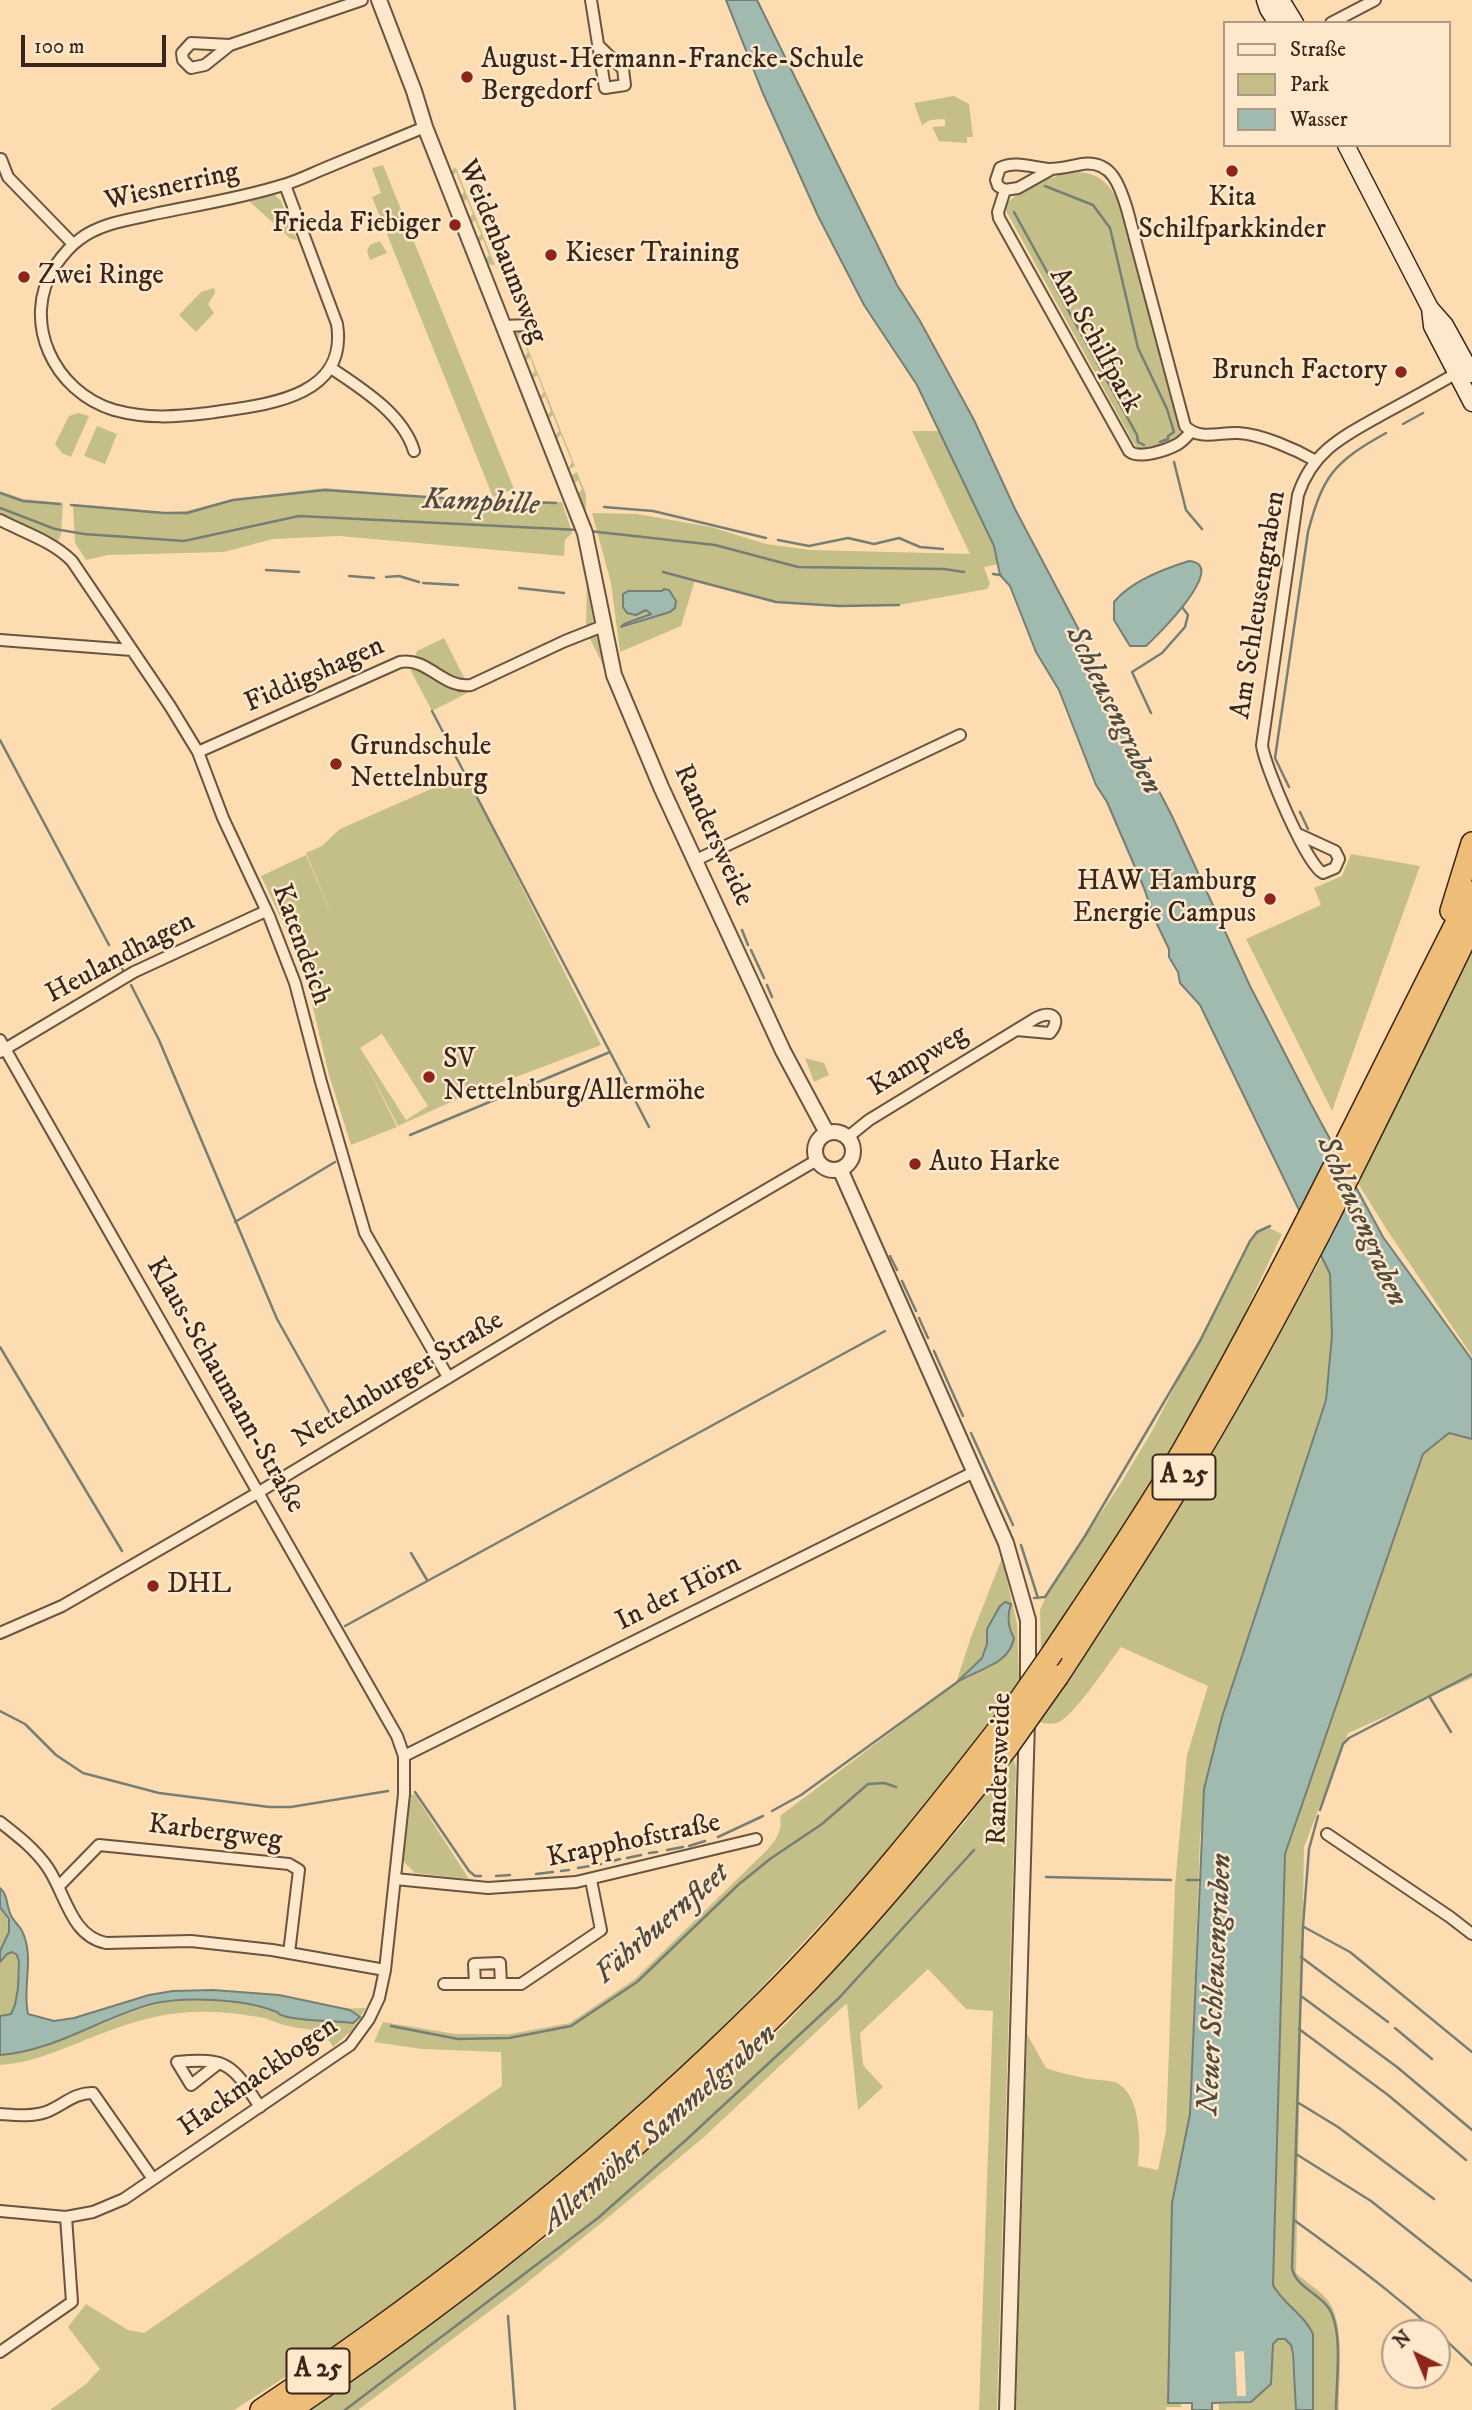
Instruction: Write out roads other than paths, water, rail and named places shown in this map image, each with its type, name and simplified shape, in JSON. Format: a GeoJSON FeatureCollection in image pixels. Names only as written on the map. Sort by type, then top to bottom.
{"type":"FeatureCollection","features":[{"type":"Feature","properties":{"kind":"highway"},"geometry":{"type":"LineString","coordinates":[[1432,969],[1472,843]]}},
{"type":"Feature","properties":{"kind":"highway","name":"A 25"},"geometry":{"type":"LineString","coordinates":[[1348,1156],[1432,969],[1472,892]]}},
{"type":"Feature","properties":{"kind":"highway","name":"A 25"},"geometry":{"type":"LineString","coordinates":[[290,2410],[431,2310],[578,2195],[667,2118],[779,2011],[870,1912],[1007,1748],[1058,1676],[1195,1460],[1348,1156],[1472,925]]}},
{"type":"Feature","properties":{"kind":"highway","name":"A 25"},"geometry":{"type":"LineString","coordinates":[[261,2410],[432,2289],[568,2183],[657,2106],[768,1999],[858,1902],[938,1808],[1007,1718],[1053,1652],[1118,1556],[1294,1263]]}},
{"type":"Feature","properties":{"kind":"main road"},"geometry":{"type":"LineString","coordinates":[[1265,0],[1276,21]]}},
{"type":"Feature","properties":{"kind":"main road"},"geometry":{"type":"LineString","coordinates":[[1281,0],[1294,21]]}},
{"type":"Feature","properties":{"kind":"main road"},"geometry":{"type":"LineString","coordinates":[[1347,147],[1430,307],[1445,325],[1472,377]]}},
{"type":"Feature","properties":{"kind":"main road"},"geometry":{"type":"LineString","coordinates":[[1430,307],[1432,326],[1472,403]]}},
{"type":"Feature","properties":{"kind":"street"},"geometry":{"type":"LineString","coordinates":[[229,45],[362,0]]}},
{"type":"Feature","properties":{"kind":"street","name":"Weidenbaumsweg"},"geometry":{"type":"LineString","coordinates":[[379,0],[425,127],[590,547]]}},
{"type":"Feature","properties":{"kind":"street"},"geometry":{"type":"LineString","coordinates":[[591,0],[599,46]]}},
{"type":"Feature","properties":{"kind":"street"},"geometry":{"type":"LineString","coordinates":[[1335,21],[1375,0]]}},
{"type":"Feature","properties":{"kind":"street","name":"Wiesnerring"},"geometry":{"type":"LineString","coordinates":[[331,368],[317,385],[306,391],[261,403],[172,418],[151,418],[112,409],[85,396],[71,385],[54,362],[42,337],[40,317],[45,292],[57,264],[74,244],[106,225],[285,185],[425,127]]}},
{"type":"Feature","properties":{"kind":"street"},"geometry":{"type":"LineString","coordinates":[[1,159],[8,177],[74,244]]}},
{"type":"Feature","properties":{"kind":"street","name":"Am Schilfpark"},"geometry":{"type":"LineString","coordinates":[[1005,190],[998,212],[999,218],[1129,451],[1134,455],[1141,455],[1180,443],[1191,432],[1182,418],[1119,183],[1113,174],[1087,164],[1052,169],[1006,165],[996,173],[996,180],[998,186],[1005,190],[1018,188],[1052,169]]}},
{"type":"Feature","properties":{"kind":"street"},"geometry":{"type":"LineString","coordinates":[[285,185],[337,324],[339,334],[331,368],[356,385],[402,426],[414,451]]}},
{"type":"Feature","properties":{"kind":"street"},"geometry":{"type":"LineString","coordinates":[[504,326],[529,325]]}},
{"type":"Feature","properties":{"kind":"street"},"geometry":{"type":"LineString","coordinates":[[1463,357],[1455,374],[1472,377]]}},
{"type":"Feature","properties":{"kind":"street","name":"Am Schleusengraben"},"geometry":{"type":"LineString","coordinates":[[1298,834],[1264,759],[1262,738],[1294,513],[1304,478],[1315,461],[1346,435],[1455,374]]}},
{"type":"Feature","properties":{"kind":"street"},"geometry":{"type":"LineString","coordinates":[[1191,432],[1198,435],[1240,433],[1279,444],[1315,461]]}},
{"type":"Feature","properties":{"kind":"street","name":"Katendeich"},"geometry":{"type":"LineString","coordinates":[[0,520],[31,533],[62,551],[83,576],[198,752],[295,983],[313,1056],[365,1233],[448,1377]]}},
{"type":"Feature","properties":{"kind":"street","name":"Randersweide"},"geometry":{"type":"LineString","coordinates":[[590,547],[614,675],[660,784],[789,1063],[827,1133]]}},
{"type":"Feature","properties":{"kind":"street","name":"Fiddigshagen"},"geometry":{"type":"LineString","coordinates":[[198,752],[400,662],[414,661],[451,682],[471,685],[603,626]]}},
{"type":"Feature","properties":{"kind":"street"},"geometry":{"type":"LineString","coordinates":[[0,640],[132,650]]}},
{"type":"Feature","properties":{"kind":"street"},"geometry":{"type":"LineString","coordinates":[[696,860],[960,735]]}},
{"type":"Feature","properties":{"kind":"street","name":"Heulandhagen"},"geometry":{"type":"LineString","coordinates":[[2,1047],[134,972],[266,911]]}},
{"type":"Feature","properties":{"kind":"street","name":"Kampweg"},"geometry":{"type":"LineString","coordinates":[[848,1137],[869,1120],[1016,1030]]}},
{"type":"Feature","properties":{"kind":"street","name":"Klaus-Schaumann-Straße"},"geometry":{"type":"LineString","coordinates":[[2,1047],[259,1492],[397,1736],[404,1756]]}},
{"type":"Feature","properties":{"kind":"street"},"geometry":{"type":"LineString","coordinates":[[839,1132],[848,1137],[852,1144],[852,1157],[845,1167],[827,1168],[817,1160],[816,1147],[821,1136],[839,1132]]}},
{"type":"Feature","properties":{"kind":"street","name":"Nettelnburger Straße"},"geometry":{"type":"LineString","coordinates":[[0,1633],[62,1606],[259,1492],[448,1377],[817,1160]]}},
{"type":"Feature","properties":{"kind":"street","name":"Randersweide"},"geometry":{"type":"LineString","coordinates":[[839,1169],[1014,1567],[1024,1599],[1030,1637],[1007,2410]]}},
{"type":"Feature","properties":{"kind":"street","name":"In der Hörn"},"geometry":{"type":"LineString","coordinates":[[404,1756],[974,1472]]}},
{"type":"Feature","properties":{"kind":"street","name":"Hackmackbogen"},"geometry":{"type":"LineString","coordinates":[[0,2211],[66,2217],[93,2212],[117,2202],[342,2052],[355,2039],[376,2005],[385,1970],[404,1794],[404,1756]]}},
{"type":"Feature","properties":{"kind":"street"},"geometry":{"type":"LineString","coordinates":[[0,1822],[36,1852],[59,1886],[83,1933],[97,1941],[191,1941],[289,1953],[385,1970]]}},
{"type":"Feature","properties":{"kind":"street"},"geometry":{"type":"LineString","coordinates":[[1327,1834],[1472,1934]]}},
{"type":"Feature","properties":{"kind":"street","name":"Krapphofstraße"},"geometry":{"type":"LineString","coordinates":[[395,1880],[492,1888],[558,1884],[591,1880],[756,1839]]}},
{"type":"Feature","properties":{"kind":"street","name":"Karbergweg"},"geometry":{"type":"LineString","coordinates":[[59,1886],[99,1845],[289,1864],[299,1870],[289,1953]]}},
{"type":"Feature","properties":{"kind":"street"},"geometry":{"type":"LineString","coordinates":[[444,1984],[521,1984],[601,1930],[591,1880]]}},
{"type":"Feature","properties":{"kind":"street"},"geometry":{"type":"LineString","coordinates":[[475,1984],[474,1964],[500,1963],[501,1984]]}},
{"type":"Feature","properties":{"kind":"street"},"geometry":{"type":"LineString","coordinates":[[219,2063],[236,2071],[260,2107]]}},
{"type":"Feature","properties":{"kind":"street"},"geometry":{"type":"LineString","coordinates":[[0,2114],[36,2115],[83,2093],[93,2093],[153,2179]]}},
{"type":"Feature","properties":{"kind":"street"},"geometry":{"type":"LineString","coordinates":[[0,2352],[72,2302],[66,2217]]}},
{"type":"Feature","properties":{"kind":"water"},"geometry":{"type":"Polygon","coordinates":[[[726,0],[757,0],[897,285],[920,321],[974,420],[1015,509],[1172,816],[1250,986],[1311,1104],[1383,1237],[1472,1360],[1472,1439],[1449,1433],[1423,1454],[1285,1854],[1273,2285],[1313,2334],[1313,2410],[1296,2410],[1293,2354],[1291,2345],[1285,2339],[1278,2339],[1273,2344],[1271,2384],[1251,2402],[1212,2403],[1212,2410],[1192,2410],[1192,2403],[1168,2403],[1172,2203],[1190,2114],[1204,1789],[1222,1717],[1326,1400],[1332,1336],[1330,1274],[1200,1005],[1180,983],[1144,888],[1107,802],[1096,785],[1059,690],[1036,652],[1010,586],[1000,575],[994,546],[917,385],[864,305],[818,216],[762,91],[726,0]]]}},
{"type":"Feature","properties":{"kind":"water"},"geometry":{"type":"Polygon","coordinates":[[[1189,561],[1199,565],[1201,574],[1187,601],[1146,646],[1130,646],[1114,620],[1114,602],[1138,582],[1189,561]]]}},
{"type":"Feature","properties":{"kind":"water"},"geometry":{"type":"Polygon","coordinates":[[[669,590],[676,601],[675,608],[670,612],[621,627],[651,614],[646,610],[636,615],[627,613],[623,607],[623,594],[628,591],[669,590]]]}},
{"type":"Feature","properties":{"kind":"water"},"geometry":{"type":"Polygon","coordinates":[[[1005,1602],[1011,1604],[1009,1621],[1014,1638],[1011,1647],[999,1661],[956,1683],[982,1658],[987,1644],[987,1629],[1005,1602]]]}},
{"type":"Feature","properties":{"kind":"water"},"geometry":{"type":"Polygon","coordinates":[[[0,1888],[6,1897],[11,1916],[26,1941],[28,2014],[54,2021],[74,2018],[149,1995],[173,1991],[213,1990],[279,1995],[350,2010],[360,2017],[353,2023],[309,2020],[231,2001],[180,2000],[152,2004],[59,2041],[0,2055],[0,2016],[11,2014],[15,2005],[19,1962],[17,1955],[12,1952],[0,1962],[0,1951],[9,1932],[9,1919],[0,1907],[0,1888]]]}},
{"type":"Feature","properties":{"kind":"waterway"},"geometry":{"type":"LineString","coordinates":[[1045,186],[1093,205],[1110,228],[1138,348],[1167,409],[1174,432],[1168,439],[1160,442]]}},
{"type":"Feature","properties":{"kind":"waterway"},"geometry":{"type":"LineString","coordinates":[[1014,212],[1137,435],[1138,442],[1144,445]]}},
{"type":"Feature","properties":{"kind":"waterway"},"geometry":{"type":"LineString","coordinates":[[1403,424],[1423,413]]}},
{"type":"Feature","properties":{"kind":"waterway"},"geometry":{"type":"LineString","coordinates":[[1289,787],[1275,758],[1308,532],[1319,497],[1333,472],[1354,453],[1386,433]]}},
{"type":"Feature","properties":{"kind":"waterway"},"geometry":{"type":"LineString","coordinates":[[1174,462],[1186,510],[1202,529]]}},
{"type":"Feature","properties":{"kind":"waterway"},"geometry":{"type":"LineString","coordinates":[[71,505],[187,513],[233,500],[325,490],[470,500]]}},
{"type":"Feature","properties":{"kind":"waterway"},"geometry":{"type":"LineString","coordinates":[[0,493],[23,501],[60,504]]}},
{"type":"Feature","properties":{"kind":"waterway"},"geometry":{"type":"LineString","coordinates":[[483,501],[556,503]]}},
{"type":"Feature","properties":{"kind":"waterway"},"geometry":{"type":"LineString","coordinates":[[604,507],[653,511],[766,538]]}},
{"type":"Feature","properties":{"kind":"waterway","name":"Kampbille"},"geometry":{"type":"LineString","coordinates":[[0,508],[55,529],[84,534],[184,541],[299,516],[579,530]]}},
{"type":"Feature","properties":{"kind":"waterway","name":"Kampbille"},"geometry":{"type":"LineString","coordinates":[[589,531],[715,545],[798,567],[944,569],[964,572]]}},
{"type":"Feature","properties":{"kind":"waterway"},"geometry":{"type":"LineString","coordinates":[[778,540],[809,546],[848,538],[874,544],[899,538],[920,547],[943,549]]}},
{"type":"Feature","properties":{"kind":"waterway"},"geometry":{"type":"LineString","coordinates":[[266,570],[299,572]]}},
{"type":"Feature","properties":{"kind":"waterway"},"geometry":{"type":"LineString","coordinates":[[663,572],[776,602],[839,606],[899,605]]}},
{"type":"Feature","properties":{"kind":"waterway","name":"Kampbille"},"geometry":{"type":"LineString","coordinates":[[993,574],[1001,575]]}},
{"type":"Feature","properties":{"kind":"waterway"},"geometry":{"type":"LineString","coordinates":[[349,576],[374,578]]}},
{"type":"Feature","properties":{"kind":"waterway"},"geometry":{"type":"LineString","coordinates":[[386,577],[399,576],[419,582]]}},
{"type":"Feature","properties":{"kind":"waterway"},"geometry":{"type":"LineString","coordinates":[[423,583],[458,585]]}},
{"type":"Feature","properties":{"kind":"waterway"},"geometry":{"type":"LineString","coordinates":[[519,588],[564,593]]}},
{"type":"Feature","properties":{"kind":"waterway"},"geometry":{"type":"LineString","coordinates":[[1151,713],[1132,672],[1162,653],[1185,627],[1188,615],[1182,607]]}},
{"type":"Feature","properties":{"kind":"waterway"},"geometry":{"type":"LineString","coordinates":[[432,711],[610,1052]]}},
{"type":"Feature","properties":{"kind":"waterway"},"geometry":{"type":"LineString","coordinates":[[0,740],[109,945]]}},
{"type":"Feature","properties":{"kind":"waterway"},"geometry":{"type":"LineString","coordinates":[[1300,812],[1308,829]]}},
{"type":"Feature","properties":{"kind":"waterway"},"geometry":{"type":"LineString","coordinates":[[742,930],[748,945]]}},
{"type":"Feature","properties":{"kind":"waterway"},"geometry":{"type":"LineString","coordinates":[[751,950],[764,978]]}},
{"type":"Feature","properties":{"kind":"waterway"},"geometry":{"type":"LineString","coordinates":[[115,956],[124,972]]}},
{"type":"Feature","properties":{"kind":"waterway"},"geometry":{"type":"LineString","coordinates":[[131,985],[159,1040],[277,1319],[336,1424]]}},
{"type":"Feature","properties":{"kind":"waterway"},"geometry":{"type":"LineString","coordinates":[[767,985],[772,997]]}},
{"type":"Feature","properties":{"kind":"waterway"},"geometry":{"type":"LineString","coordinates":[[410,1135],[610,1052],[649,1127]]}},
{"type":"Feature","properties":{"kind":"waterway"},"geometry":{"type":"LineString","coordinates":[[235,1222],[335,1162]]}},
{"type":"Feature","properties":{"kind":"waterway"},"geometry":{"type":"LineString","coordinates":[[1034,1598],[1045,1597],[1085,1536],[1200,1341],[1250,1241],[1257,1232],[1270,1226]]}},
{"type":"Feature","properties":{"kind":"waterway"},"geometry":{"type":"LineString","coordinates":[[890,1256],[897,1270]]}},
{"type":"Feature","properties":{"kind":"waterway"},"geometry":{"type":"LineString","coordinates":[[902,1281],[916,1311]]}},
{"type":"Feature","properties":{"kind":"waterway"},"geometry":{"type":"LineString","coordinates":[[919,1318],[928,1338]]}},
{"type":"Feature","properties":{"kind":"waterway"},"geometry":{"type":"LineString","coordinates":[[345,1626],[885,1331]]}},
{"type":"Feature","properties":{"kind":"waterway"},"geometry":{"type":"LineString","coordinates":[[0,1347],[122,1551]]}},
{"type":"Feature","properties":{"kind":"waterway"},"geometry":{"type":"LineString","coordinates":[[934,1351],[963,1416]]}},
{"type":"Feature","properties":{"kind":"waterway"},"geometry":{"type":"LineString","coordinates":[[971,1433],[1013,1525]]}},
{"type":"Feature","properties":{"kind":"waterway"},"geometry":{"type":"LineString","coordinates":[[1021,1545],[1038,1598]]}},
{"type":"Feature","properties":{"kind":"waterway"},"geometry":{"type":"LineString","coordinates":[[411,1553],[427,1580]]}},
{"type":"Feature","properties":{"kind":"waterway"},"geometry":{"type":"LineString","coordinates":[[1320,1810],[1343,1744],[1349,1738],[1472,1674]]}},
{"type":"Feature","properties":{"kind":"waterway"},"geometry":{"type":"LineString","coordinates":[[772,1811],[801,1795],[956,1683]]}},
{"type":"Feature","properties":{"kind":"waterway"},"geometry":{"type":"LineString","coordinates":[[1429,1696],[1451,1732]]}},
{"type":"Feature","properties":{"kind":"waterway"},"geometry":{"type":"LineString","coordinates":[[0,1711],[25,1724],[56,1755],[83,1773],[159,1793],[269,1807],[291,1807],[388,1791]]}},
{"type":"Feature","properties":{"kind":"waterway","name":"Fährbuernfleet"},"geometry":{"type":"LineString","coordinates":[[391,2026],[458,2039],[509,2038],[571,2026],[637,1982],[738,1885],[770,1859],[822,1824],[868,1784],[884,1783],[896,1787]]}},
{"type":"Feature","properties":{"kind":"waterway"},"geometry":{"type":"LineString","coordinates":[[415,1792],[469,1871],[475,1876],[481,1876]]}},
{"type":"Feature","properties":{"kind":"waterway"},"geometry":{"type":"LineString","coordinates":[[718,1837],[763,1816]]}},
{"type":"Feature","properties":{"kind":"waterway"},"geometry":{"type":"LineString","coordinates":[[1318,1816],[1309,1849],[1303,1926],[1292,2268],[1297,2280],[1324,2302],[1333,2317],[1338,2342],[1336,2410]]}},
{"type":"Feature","properties":{"kind":"waterway"},"geometry":{"type":"LineString","coordinates":[[689,1846],[705,1841]]}},
{"type":"Feature","properties":{"kind":"waterway"},"geometry":{"type":"LineString","coordinates":[[667,1850],[683,1847]]}},
{"type":"Feature","properties":{"kind":"waterway","name":"Allermöher Sammelgraben"},"geometry":{"type":"LineString","coordinates":[[345,2410],[598,2218],[686,2140],[839,1998],[974,1850]]}},
{"type":"Feature","properties":{"kind":"waterway"},"geometry":{"type":"LineString","coordinates":[[649,1853],[657,1852]]}},
{"type":"Feature","properties":{"kind":"waterway"},"geometry":{"type":"LineString","coordinates":[[627,1858],[641,1855]]}},
{"type":"Feature","properties":{"kind":"waterway"},"geometry":{"type":"LineString","coordinates":[[609,1862],[620,1859]]}},
{"type":"Feature","properties":{"kind":"waterway"},"geometry":{"type":"LineString","coordinates":[[578,1868],[601,1864]]}},
{"type":"Feature","properties":{"kind":"waterway"},"geometry":{"type":"LineString","coordinates":[[561,1871],[569,1870]]}},
{"type":"Feature","properties":{"kind":"waterway"},"geometry":{"type":"LineString","coordinates":[[536,1874],[553,1872]]}},
{"type":"Feature","properties":{"kind":"waterway"},"geometry":{"type":"LineString","coordinates":[[496,1876],[510,1875]]}},
{"type":"Feature","properties":{"kind":"waterway"},"geometry":{"type":"LineString","coordinates":[[1046,1877],[1171,1880]]}},
{"type":"Feature","properties":{"kind":"waterway","name":"Neuer Schleusengraben"},"geometry":{"type":"LineString","coordinates":[[1187,1880],[1199,1880]]}},
{"type":"Feature","properties":{"kind":"waterway"},"geometry":{"type":"LineString","coordinates":[[1304,1927],[1350,1952],[1472,2052]]}},
{"type":"Feature","properties":{"kind":"waterway"},"geometry":{"type":"LineString","coordinates":[[1301,1957],[1388,2022]]}},
{"type":"Feature","properties":{"kind":"waterway"},"geometry":{"type":"LineString","coordinates":[[1301,1996],[1397,2067],[1472,2130]]}},
{"type":"Feature","properties":{"kind":"waterway"},"geometry":{"type":"LineString","coordinates":[[1395,2028],[1432,2059]]}},
{"type":"Feature","properties":{"kind":"waterway"},"geometry":{"type":"LineString","coordinates":[[1299,2029],[1388,2095],[1466,2160]]}},
{"type":"Feature","properties":{"kind":"waterway"},"geometry":{"type":"LineString","coordinates":[[1297,2102],[1338,2127],[1434,2199]]}},
{"type":"Feature","properties":{"kind":"waterway"},"geometry":{"type":"LineString","coordinates":[[1296,2154],[1371,2201],[1472,2281]]}},
{"type":"Feature","properties":{"kind":"waterway"},"geometry":{"type":"LineString","coordinates":[[1294,2220],[1386,2289],[1472,2365]]}},
{"type":"Feature","properties":{"kind":"waterway"},"geometry":{"type":"LineString","coordinates":[[508,2316],[515,2410]]}},
{"type":"Feature","properties":{"kind":"place","name":"August-Hermann-Francke-Schule Bergedorf"},"geometry":{"type":"Point","coordinates":[467,77]}},
{"type":"Feature","properties":{"kind":"place","name":"Kita Schilfparkkinder"},"geometry":{"type":"Point","coordinates":[1232,171]}},
{"type":"Feature","properties":{"kind":"place","name":"Frieda Fiebiger"},"geometry":{"type":"Point","coordinates":[455,225]}},
{"type":"Feature","properties":{"kind":"place","name":"Kieser Training"},"geometry":{"type":"Point","coordinates":[551,255]}},
{"type":"Feature","properties":{"kind":"place","name":"Zwei Ringe"},"geometry":{"type":"Point","coordinates":[24,277]}},
{"type":"Feature","properties":{"kind":"place","name":"Brunch Factory"},"geometry":{"type":"Point","coordinates":[1401,372]}},
{"type":"Feature","properties":{"kind":"place","name":"Grundschule Nettelnburg"},"geometry":{"type":"Point","coordinates":[336,764]}},
{"type":"Feature","properties":{"kind":"place","name":"HAW Hamburg Energie Campus"},"geometry":{"type":"Point","coordinates":[1270,899]}},
{"type":"Feature","properties":{"kind":"place","name":"SV Nettelnburg/Allermöhe"},"geometry":{"type":"Point","coordinates":[429,1077]}},
{"type":"Feature","properties":{"kind":"place","name":"Auto Harke"},"geometry":{"type":"Point","coordinates":[915,1164]}},
{"type":"Feature","properties":{"kind":"place","name":"DHL"},"geometry":{"type":"Point","coordinates":[153,1586]}},
{"type":"Feature","properties":{"kind":"water label","name":"Schleusengraben"},"geometry":{"type":"Point","coordinates":[1112,711]}},
{"type":"Feature","properties":{"kind":"water label","name":"Schleusengraben"},"geometry":{"type":"Point","coordinates":[1360,1222]}}]}
